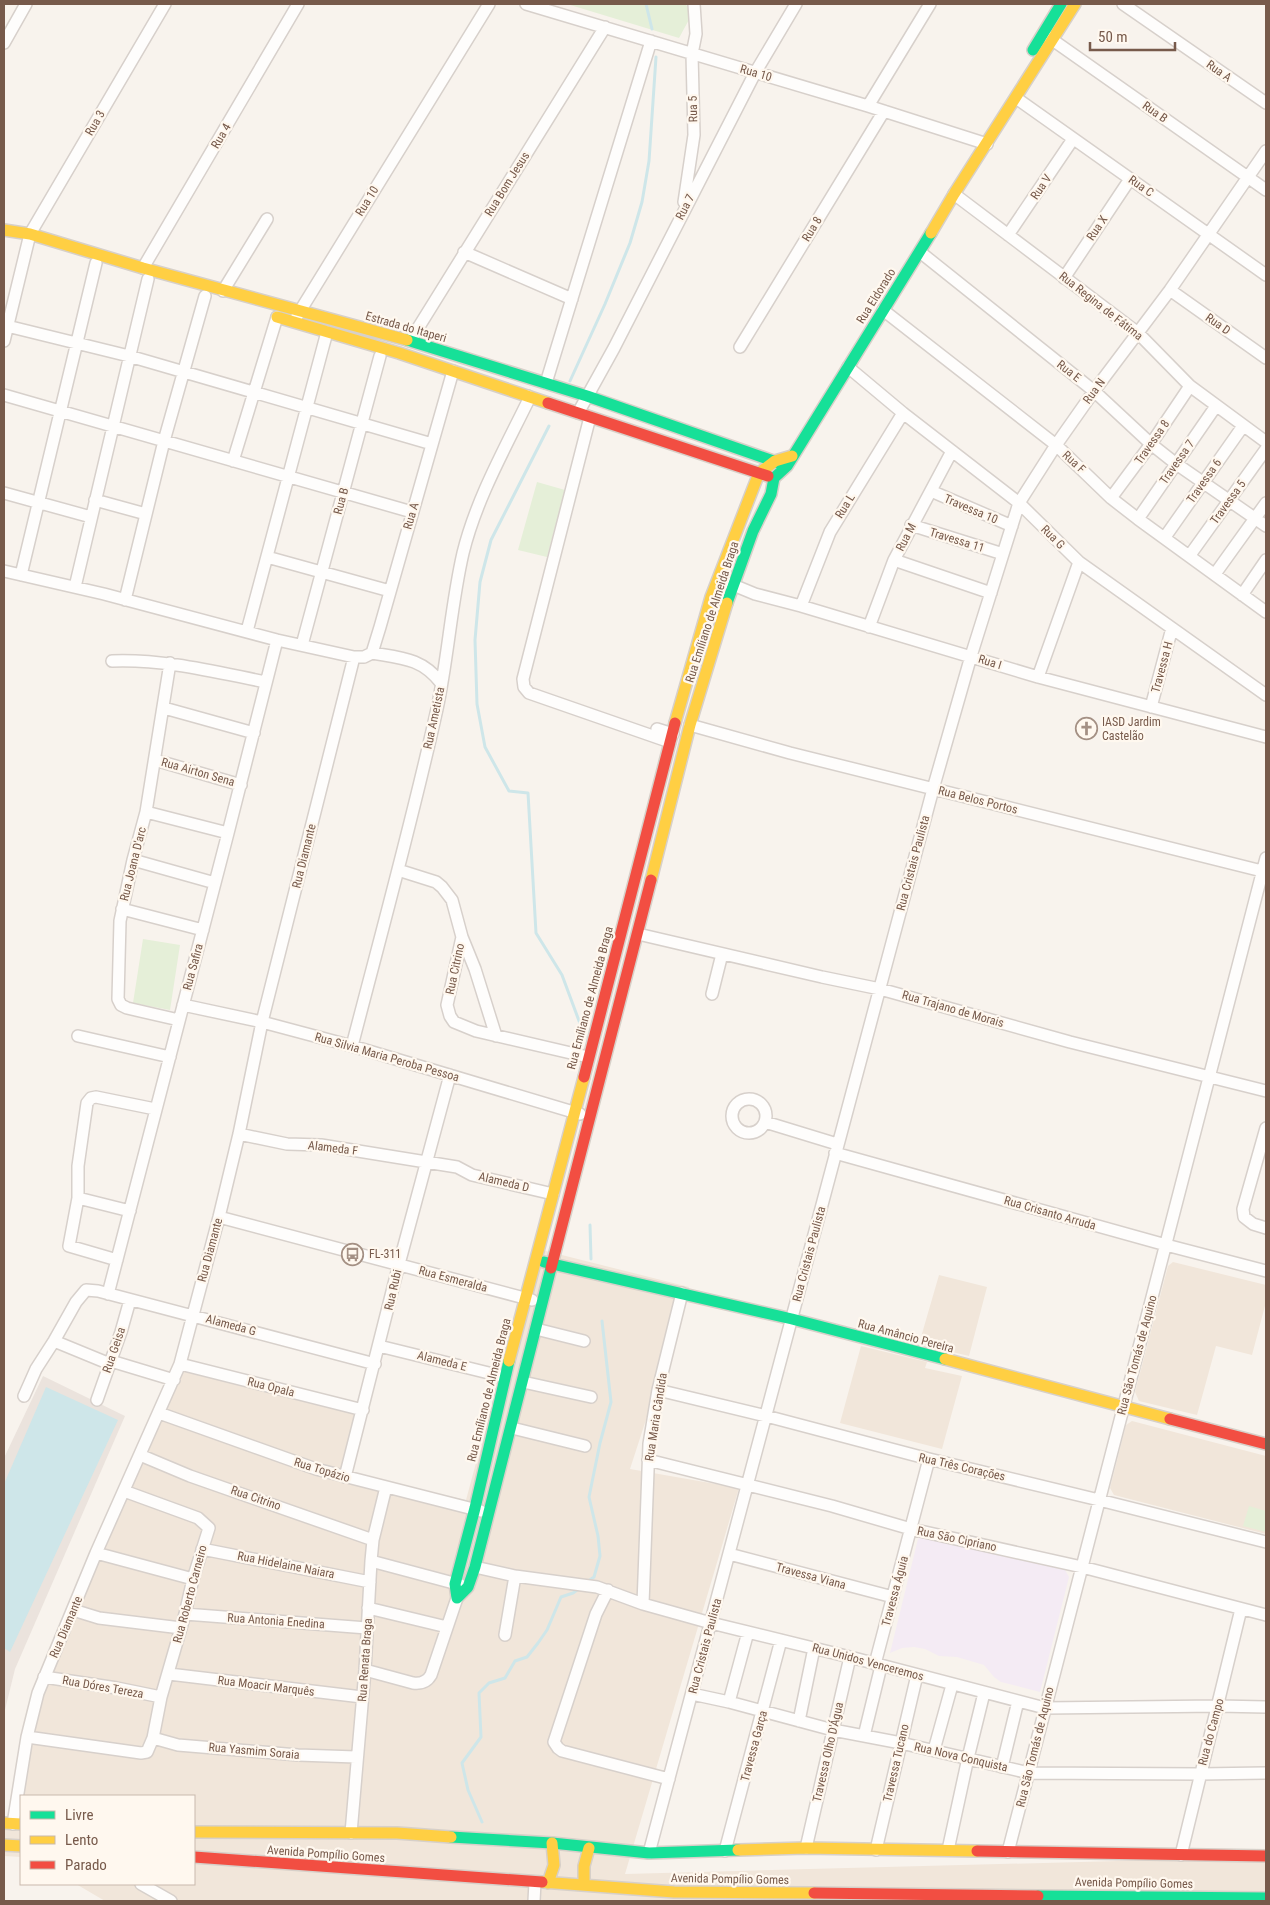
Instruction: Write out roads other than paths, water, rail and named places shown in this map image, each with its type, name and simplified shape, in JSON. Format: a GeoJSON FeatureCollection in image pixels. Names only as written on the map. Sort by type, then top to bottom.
{"type":"FeatureCollection","features":[{"type":"Feature","properties":{"kind":"street"},"geometry":{"type":"LineString","coordinates":[[4,43],[26,4]]}},
{"type":"Feature","properties":{"kind":"street","name":"Rua 3"},"geometry":{"type":"LineString","coordinates":[[4,341],[28,238],[166,4]]}},
{"type":"Feature","properties":{"kind":"street","name":"Rua 4"},"geometry":{"type":"LineString","coordinates":[[75,587],[129,356],[145,273],[298,4]]}},
{"type":"Feature","properties":{"kind":"street","name":"Rua 10"},"geometry":{"type":"LineString","coordinates":[[296,317],[489,4]]}},
{"type":"Feature","properties":{"kind":"street","name":"Rua 10"},"geometry":{"type":"LineString","coordinates":[[526,4],[868,106],[982,145]]}},
{"type":"Feature","properties":{"kind":"street","name":"Rua 5"},"geometry":{"type":"LineString","coordinates":[[682,214],[693,151],[692,54],[696,34],[694,4]]}},
{"type":"Feature","properties":{"kind":"street","name":"Rua 7"},"geometry":{"type":"LineString","coordinates":[[578,413],[614,348],[755,73],[796,4]]}},
{"type":"Feature","properties":{"kind":"street"},"geometry":{"type":"LineString","coordinates":[[868,106],[930,4]]}},
{"type":"Feature","properties":{"kind":"street","name":"Rua Eldorado"},"geometry":{"type":"LineString","coordinates":[[982,145],[1016,98],[1048,37],[1061,4]]}},
{"type":"Feature","properties":{"kind":"street","name":"Rua Eldorado"},"geometry":{"type":"LineString","coordinates":[[789,461],[920,252],[1048,37],[1075,4]]}},
{"type":"Feature","properties":{"kind":"street","name":"Rua A"},"geometry":{"type":"LineString","coordinates":[[1124,4],[1266,103]]}},
{"type":"Feature","properties":{"kind":"street","name":"Rua Bom Jesus"},"geometry":{"type":"LineString","coordinates":[[410,341],[605,27]]}},
{"type":"Feature","properties":{"kind":"street","name":"Rua B"},"geometry":{"type":"LineString","coordinates":[[1048,37],[1266,190]]}},
{"type":"Feature","properties":{"kind":"street"},"geometry":{"type":"LineString","coordinates":[[546,383],[651,41]]}},
{"type":"Feature","properties":{"kind":"street","name":"Rua C"},"geometry":{"type":"LineString","coordinates":[[1016,98],[1266,275]]}},
{"type":"Feature","properties":{"kind":"street","name":"Rua 8"},"geometry":{"type":"LineString","coordinates":[[740,347],[884,111]]}},
{"type":"Feature","properties":{"kind":"street","name":"Rua V"},"geometry":{"type":"LineString","coordinates":[[1008,235],[1073,139]]}},
{"type":"Feature","properties":{"kind":"street","name":"Rua N"},"geometry":{"type":"LineString","coordinates":[[971,656],[1020,503],[1056,445],[1170,290],[1266,151]]}},
{"type":"Feature","properties":{"kind":"street","name":"Rua X"},"geometry":{"type":"LineString","coordinates":[[1064,278],[1130,179]]}},
{"type":"Feature","properties":{"kind":"street","name":"Rua Regina de Fátima"},"geometry":{"type":"LineString","coordinates":[[954,194],[1138,333],[1190,386],[1266,442]]}},
{"type":"Feature","properties":{"kind":"street"},"geometry":{"type":"LineString","coordinates":[[222,291],[267,219]]}},
{"type":"Feature","properties":{"kind":"street","name":"Estrada do Itaperi"},"geometry":{"type":"LineString","coordinates":[[8,231],[96,263],[222,291],[296,317],[327,332],[453,371],[774,478]]}},
{"type":"Feature","properties":{"kind":"street","name":"Estrada do Itaperi"},"geometry":{"type":"LineString","coordinates":[[28,238],[145,273],[205,296],[250,309]]}},
{"type":"Feature","properties":{"kind":"street"},"geometry":{"type":"LineString","coordinates":[[464,252],[572,299]]}},
{"type":"Feature","properties":{"kind":"street","name":"Rua E"},"geometry":{"type":"LineString","coordinates":[[920,252],[1094,391],[1152,444],[1266,526]]}},
{"type":"Feature","properties":{"kind":"street"},"geometry":{"type":"LineString","coordinates":[[21,575],[96,263]]}},
{"type":"Feature","properties":{"kind":"street","name":"Rua D"},"geometry":{"type":"LineString","coordinates":[[1170,290],[1266,358]]}},
{"type":"Feature","properties":{"kind":"street"},"geometry":{"type":"LineString","coordinates":[[125,600],[164,441],[205,296]]}},
{"type":"Feature","properties":{"kind":"street","name":"Rua F"},"geometry":{"type":"LineString","coordinates":[[883,310],[1056,445],[1111,498],[1266,612]]}},
{"type":"Feature","properties":{"kind":"street","name":"Estrada do Itaperi"},"geometry":{"type":"LineString","coordinates":[[254,393],[272,316],[296,317],[410,341],[458,358],[587,396],[774,461],[789,461]]}},
{"type":"Feature","properties":{"kind":"street"},"geometry":{"type":"LineString","coordinates":[[7,326],[129,356],[432,444]]}},
{"type":"Feature","properties":{"kind":"street"},"geometry":{"type":"LineString","coordinates":[[247,631],[327,332]]}},
{"type":"Feature","properties":{"kind":"street","name":"Rua B"},"geometry":{"type":"LineString","coordinates":[[302,645],[380,356]]}},
{"type":"Feature","properties":{"kind":"street","name":"Rua G"},"geometry":{"type":"LineString","coordinates":[[848,367],[903,414],[1020,503],[1079,562],[1266,695]]}},
{"type":"Feature","properties":{"kind":"street","name":"Rua A"},"geometry":{"type":"LineString","coordinates":[[363,656],[390,590],[453,371]]}},
{"type":"Feature","properties":{"kind":"street","name":"Travessa 8"},"geometry":{"type":"LineString","coordinates":[[1111,498],[1152,444],[1190,386]]}},
{"type":"Feature","properties":{"kind":"street"},"geometry":{"type":"LineString","coordinates":[[233,461],[254,393]]}},
{"type":"Feature","properties":{"kind":"street"},"geometry":{"type":"LineString","coordinates":[[4,395],[412,512]]}},
{"type":"Feature","properties":{"kind":"street","name":"Rua Ametista"},"geometry":{"type":"LineString","coordinates":[[352,1046],[398,870],[441,683],[449,623],[463,552],[476,510],[528,401],[528,396]]}},
{"type":"Feature","properties":{"kind":"street","name":"Travessa 7"},"geometry":{"type":"LineString","coordinates":[[1138,518],[1175,462],[1216,406]]}},
{"type":"Feature","properties":{"kind":"street","name":"Rua L"},"geometry":{"type":"LineString","coordinates":[[802,606],[830,532],[903,414]]}},
{"type":"Feature","properties":{"kind":"street"},"geometry":{"type":"LineString","coordinates":[[590,417],[523,679],[524,687],[529,693],[672,738]]}},
{"type":"Feature","properties":{"kind":"street","name":"Travessa 6"},"geometry":{"type":"LineString","coordinates":[[1165,537],[1243,426]]}},
{"type":"Feature","properties":{"kind":"street","name":"Travessa 5"},"geometry":{"type":"LineString","coordinates":[[1190,555],[1266,449]]}},
{"type":"Feature","properties":{"kind":"street","name":"Rua M"},"geometry":{"type":"LineString","coordinates":[[868,627],[894,560],[952,451]]}},
{"type":"Feature","properties":{"kind":"street","name":"Rua Emíliano de Almeida Braga"},"geometry":{"type":"LineString","coordinates":[[365,1670],[412,1684],[420,1684],[429,1678],[447,1627],[456,1598],[455,1584],[475,1508],[505,1377],[672,738],[717,578],[759,473],[774,461]]}},
{"type":"Feature","properties":{"kind":"street"},"geometry":{"type":"LineString","coordinates":[[774,478],[789,461]]}},
{"type":"Feature","properties":{"kind":"street","name":"Rua Emíliano de Almeida Braga"},"geometry":{"type":"LineString","coordinates":[[456,1598],[468,1587],[490,1514],[589,1116],[638,934],[690,725],[732,585],[753,530],[771,494],[774,478]]}},
{"type":"Feature","properties":{"kind":"street","name":"Travessa 10"},"geometry":{"type":"LineString","coordinates":[[931,491],[1012,526]]}},
{"type":"Feature","properties":{"kind":"street"},"geometry":{"type":"LineString","coordinates":[[4,493],[91,517]]}},
{"type":"Feature","properties":{"kind":"street"},"geometry":{"type":"LineString","coordinates":[[95,500],[146,514]]}},
{"type":"Feature","properties":{"kind":"street"},"geometry":{"type":"LineString","coordinates":[[1215,574],[1266,503]]}},
{"type":"Feature","properties":{"kind":"street","name":"Travessa 11"},"geometry":{"type":"LineString","coordinates":[[911,525],[1004,554]]}},
{"type":"Feature","properties":{"kind":"street"},"geometry":{"type":"LineString","coordinates":[[267,557],[390,590]]}},
{"type":"Feature","properties":{"kind":"street"},"geometry":{"type":"LineString","coordinates":[[894,560],[991,593]]}},
{"type":"Feature","properties":{"kind":"street"},"geometry":{"type":"LineString","coordinates":[[1242,595],[1266,560]]}},
{"type":"Feature","properties":{"kind":"street"},"geometry":{"type":"LineString","coordinates":[[1038,677],[1079,562]]}},
{"type":"Feature","properties":{"kind":"street"},"geometry":{"type":"LineString","coordinates":[[4,571],[75,587],[277,640],[363,656],[420,663],[441,683]]}},
{"type":"Feature","properties":{"kind":"street","name":"Rua I"},"geometry":{"type":"LineString","coordinates":[[717,578],[755,594],[802,606],[1038,677],[1266,737]]}},
{"type":"Feature","properties":{"kind":"street","name":"Travessa H"},"geometry":{"type":"LineString","coordinates":[[1151,707],[1172,628]]}},
{"type":"Feature","properties":{"kind":"street","name":"Rua Safira"},"geometry":{"type":"LineString","coordinates":[[108,1294],[277,640]]}},
{"type":"Feature","properties":{"kind":"street","name":"Rua Diamante"},"geometry":{"type":"LineString","coordinates":[[13,1824],[27,1737],[38,1693],[96,1554],[180,1364],[239,1134],[262,1022],[363,656]]}},
{"type":"Feature","properties":{"kind":"street","name":"Rua Cristais Paulista"},"geometry":{"type":"LineString","coordinates":[[649,1853],[836,1149],[933,789],[971,656]]}},
{"type":"Feature","properties":{"kind":"street"},"geometry":{"type":"LineString","coordinates":[[112,661],[140,660],[170,663],[266,682]]}},
{"type":"Feature","properties":{"kind":"street","name":"Rua Joana D'arc"},"geometry":{"type":"LineString","coordinates":[[170,663],[146,812],[122,909],[118,999],[121,1005],[127,1008],[180,1020]]}},
{"type":"Feature","properties":{"kind":"street"},"geometry":{"type":"LineString","coordinates":[[164,708],[254,734]]}},
{"type":"Feature","properties":{"kind":"street","name":"Rua Belos Portos"},"geometry":{"type":"LineString","coordinates":[[690,725],[933,789],[1265,871]]}},
{"type":"Feature","properties":{"kind":"street"},"geometry":{"type":"LineString","coordinates":[[657,729],[672,738]]}},
{"type":"Feature","properties":{"kind":"street","name":"Rua Airton Sena"},"geometry":{"type":"LineString","coordinates":[[155,760],[240,784]]}},
{"type":"Feature","properties":{"kind":"street"},"geometry":{"type":"LineString","coordinates":[[146,812],[228,833]]}},
{"type":"Feature","properties":{"kind":"street","name":"Rua São Tomás de Aquino"},"geometry":{"type":"LineString","coordinates":[[1008,1852],[1265,871],[1266,858]]}},
{"type":"Feature","properties":{"kind":"street"},"geometry":{"type":"LineString","coordinates":[[133,860],[215,883]]}},
{"type":"Feature","properties":{"kind":"street","name":"Rua Citrino"},"geometry":{"type":"LineString","coordinates":[[398,870],[436,882],[452,900],[462,937],[447,1005],[450,1016],[460,1025],[496,1036],[588,1057]]}},
{"type":"Feature","properties":{"kind":"street"},"geometry":{"type":"LineString","coordinates":[[122,909],[203,930]]}},
{"type":"Feature","properties":{"kind":"street","name":"Rua Trajano de Morais"},"geometry":{"type":"LineString","coordinates":[[638,934],[822,977],[880,988],[1070,1042],[1266,1091]]}},
{"type":"Feature","properties":{"kind":"street"},"geometry":{"type":"LineString","coordinates":[[462,937],[475,969],[496,1036]]}},
{"type":"Feature","properties":{"kind":"street"},"geometry":{"type":"LineString","coordinates":[[712,994],[722,954]]}},
{"type":"Feature","properties":{"kind":"street","name":"Rua Silvia Maria Peroba Pessoa"},"geometry":{"type":"LineString","coordinates":[[184,1005],[262,1022],[352,1046],[589,1116]]}},
{"type":"Feature","properties":{"kind":"street"},"geometry":{"type":"LineString","coordinates":[[78,1036],[170,1057]]}},
{"type":"Feature","properties":{"kind":"street","name":"Rua Rubi"},"geometry":{"type":"LineString","coordinates":[[345,1478],[399,1264],[450,1075]]}},
{"type":"Feature","properties":{"kind":"street"},"geometry":{"type":"LineString","coordinates":[[117,1260],[69,1246],[78,1198],[77,1176],[87,1103],[91,1098],[96,1097],[155,1109]]}},
{"type":"Feature","properties":{"kind":"street","name":"Rua Crisanto Arruda"},"geometry":{"type":"LineString","coordinates":[[764,1122],[836,1149],[1166,1245],[1266,1270]]}},
{"type":"Feature","properties":{"kind":"street"},"geometry":{"type":"LineString","coordinates":[[1266,1128],[1243,1209],[1244,1217],[1266,1228]]}},
{"type":"Feature","properties":{"kind":"street","name":"Alameda F"},"geometry":{"type":"LineString","coordinates":[[239,1134],[287,1144],[321,1145],[427,1162]]}},
{"type":"Feature","properties":{"kind":"street","name":"Alameda D"},"geometry":{"type":"LineString","coordinates":[[427,1162],[457,1167],[472,1175],[553,1194]]}},
{"type":"Feature","properties":{"kind":"street"},"geometry":{"type":"LineString","coordinates":[[78,1198],[130,1211]]}},
{"type":"Feature","properties":{"kind":"street","name":"Rua Esmeralda"},"geometry":{"type":"LineString","coordinates":[[219,1216],[543,1303]]}},
{"type":"Feature","properties":{"kind":"street","name":"Rua Amâncio Pereira"},"geometry":{"type":"LineString","coordinates":[[537,1260],[792,1319],[1266,1444]]}},
{"type":"Feature","properties":{"kind":"street","name":"Alameda G"},"geometry":{"type":"LineString","coordinates":[[54,1341],[76,1302],[86,1290],[192,1315],[375,1364]]}},
{"type":"Feature","properties":{"kind":"street","name":"Rua Maria Cândida"},"geometry":{"type":"LineString","coordinates":[[643,1604],[649,1444],[658,1390],[682,1294]]}},
{"type":"Feature","properties":{"kind":"street","name":"Rua Geisa"},"geometry":{"type":"LineString","coordinates":[[97,1400],[130,1300]]}},
{"type":"Feature","properties":{"kind":"street"},"geometry":{"type":"LineString","coordinates":[[536,1329],[584,1341]]}},
{"type":"Feature","properties":{"kind":"street"},"geometry":{"type":"LineString","coordinates":[[24,1396],[36,1369],[54,1341],[110,1362],[174,1380]]}},
{"type":"Feature","properties":{"kind":"street","name":"Alameda E"},"geometry":{"type":"LineString","coordinates":[[379,1346],[505,1377]]}},
{"type":"Feature","properties":{"kind":"street","name":"Rua Opala"},"geometry":{"type":"LineString","coordinates":[[180,1364],[363,1410]]}},
{"type":"Feature","properties":{"kind":"street"},"geometry":{"type":"LineString","coordinates":[[523,1382],[591,1398]]}},
{"type":"Feature","properties":{"kind":"street","name":"Rua Três Corações"},"geometry":{"type":"LineString","coordinates":[[658,1390],[1266,1542]]}},
{"type":"Feature","properties":{"kind":"street","name":"Rua Topázio"},"geometry":{"type":"LineString","coordinates":[[159,1413],[277,1456],[345,1478],[475,1508],[490,1514]]}},
{"type":"Feature","properties":{"kind":"street"},"geometry":{"type":"LineString","coordinates":[[512,1428],[585,1446]]}},
{"type":"Feature","properties":{"kind":"street","name":"Rua Citrino"},"geometry":{"type":"LineString","coordinates":[[140,1455],[190,1476],[373,1540]]}},
{"type":"Feature","properties":{"kind":"street","name":"Travessa Águia"},"geometry":{"type":"LineString","coordinates":[[864,1736],[893,1597],[929,1459]]}},
{"type":"Feature","properties":{"kind":"street","name":"Rua São Cipriano"},"geometry":{"type":"LineString","coordinates":[[648,1460],[748,1484],[911,1529],[1082,1567],[1266,1615]]}},
{"type":"Feature","properties":{"kind":"street","name":"Rua Renata Braga"},"geometry":{"type":"LineString","coordinates":[[351,1833],[356,1756],[365,1670],[373,1540],[386,1488]]}},
{"type":"Feature","properties":{"kind":"street","name":"Rua Roberto Carneiro"},"geometry":{"type":"LineString","coordinates":[[27,1737],[141,1753],[147,1752],[153,1738],[161,1697],[169,1674],[193,1578],[209,1528],[202,1520],[124,1491]]}},
{"type":"Feature","properties":{"kind":"street","name":"Rua Hidelaine Naiara"},"geometry":{"type":"LineString","coordinates":[[202,1549],[370,1582]]}},
{"type":"Feature","properties":{"kind":"street"},"geometry":{"type":"LineString","coordinates":[[96,1554],[193,1578]]}},
{"type":"Feature","properties":{"kind":"street","name":"Travessa Viana"},"geometry":{"type":"LineString","coordinates":[[729,1554],[893,1597]]}},
{"type":"Feature","properties":{"kind":"street"},"geometry":{"type":"LineString","coordinates":[[371,1561],[468,1587]]}},
{"type":"Feature","properties":{"kind":"street","name":"Rua Unidos Venceremos"},"geometry":{"type":"LineString","coordinates":[[475,1567],[515,1576],[602,1588],[643,1604],[710,1623],[1045,1708],[1266,1707]]}},
{"type":"Feature","properties":{"kind":"street"},"geometry":{"type":"LineString","coordinates":[[505,1635],[515,1576]]}},
{"type":"Feature","properties":{"kind":"street"},"geometry":{"type":"LineString","coordinates":[[602,1588],[596,1614],[554,1742],[562,1751],[669,1779]]}},
{"type":"Feature","properties":{"kind":"street"},"geometry":{"type":"LineString","coordinates":[[368,1608],[447,1627]]}},
{"type":"Feature","properties":{"kind":"street","name":"Rua do Campo"},"geometry":{"type":"LineString","coordinates":[[1181,1855],[1241,1609]]}},
{"type":"Feature","properties":{"kind":"street"},"geometry":{"type":"LineString","coordinates":[[73,1610],[99,1618],[181,1628]]}},
{"type":"Feature","properties":{"kind":"street","name":"Rua Antonia Enedina"},"geometry":{"type":"LineString","coordinates":[[185,1614],[367,1628]]}},
{"type":"Feature","properties":{"kind":"street"},"geometry":{"type":"LineString","coordinates":[[729,1702],[748,1632]]}},
{"type":"Feature","properties":{"kind":"street","name":"Travessa Garça"},"geometry":{"type":"LineString","coordinates":[[725,1851],[780,1640]]}},
{"type":"Feature","properties":{"kind":"street"},"geometry":{"type":"LineString","coordinates":[[799,1721],[814,1648]]}},
{"type":"Feature","properties":{"kind":"street","name":"Travessa Olho D'Água"},"geometry":{"type":"LineString","coordinates":[[806,1848],[850,1657]]}},
{"type":"Feature","properties":{"kind":"street","name":"Rua Moacir Marquês"},"geometry":{"type":"LineString","coordinates":[[169,1674],[362,1697]]}},
{"type":"Feature","properties":{"kind":"street","name":"Travessa Tucano"},"geometry":{"type":"LineString","coordinates":[[876,1850],[917,1675]]}},
{"type":"Feature","properties":{"kind":"street","name":"Rua Dóres Tereza"},"geometry":{"type":"LineString","coordinates":[[44,1678],[161,1697]]}},
{"type":"Feature","properties":{"kind":"street"},"geometry":{"type":"LineString","coordinates":[[934,1750],[952,1685]]}},
{"type":"Feature","properties":{"kind":"street"},"geometry":{"type":"LineString","coordinates":[[948,1850],[984,1692]]}},
{"type":"Feature","properties":{"kind":"street","name":"Rua Nova Conquista"},"geometry":{"type":"LineString","coordinates":[[692,1694],[833,1730],[934,1750],[1029,1773],[1266,1773]]}},
{"type":"Feature","properties":{"kind":"street"},"geometry":{"type":"LineString","coordinates":[[1002,1767],[1018,1701]]}},
{"type":"Feature","properties":{"kind":"street","name":"Rua Yasmim Soraia"},"geometry":{"type":"LineString","coordinates":[[153,1738],[178,1745],[298,1755],[356,1756]]}},
{"type":"Feature","properties":{"kind":"street","name":"Avenida Pompílio Gomes"},"geometry":{"type":"LineString","coordinates":[[195,1832],[397,1833],[552,1843],[649,1853],[806,1848],[1266,1856]]}},
{"type":"Feature","properties":{"kind":"street"},"geometry":{"type":"LineString","coordinates":[[548,1883],[554,1865],[552,1843]]}},
{"type":"Feature","properties":{"kind":"street"},"geometry":{"type":"LineString","coordinates":[[4,1845],[20,1846]]}},
{"type":"Feature","properties":{"kind":"street"},"geometry":{"type":"LineString","coordinates":[[584,1885],[583,1867],[585,1856],[590,1848]]}},
{"type":"Feature","properties":{"kind":"street","name":"Avenida Pompílio Gomes"},"geometry":{"type":"LineString","coordinates":[[195,1857],[674,1892],[1266,1898]]}},
{"type":"Feature","properties":{"kind":"street"},"geometry":{"type":"LineString","coordinates":[[534,1901],[535,1882]]}},
{"type":"Feature","properties":{"kind":"street"},"geometry":{"type":"LineString","coordinates":[[143,1885],[171,1901]]}},
{"type":"Feature","properties":{"kind":"water"},"geometry":{"type":"Polygon","coordinates":[[[46,1387],[118,1420],[10,1652],[4,1648],[4,1484],[46,1387]]]}},
{"type":"Feature","properties":{"kind":"waterway"},"geometry":{"type":"LineString","coordinates":[[646,4],[652,29]]}},
{"type":"Feature","properties":{"kind":"waterway"},"geometry":{"type":"LineString","coordinates":[[570,381],[630,243],[642,202],[649,161],[656,57]]}},
{"type":"Feature","properties":{"kind":"waterway"},"geometry":{"type":"LineString","coordinates":[[549,426],[491,540],[480,582],[475,640],[477,704],[485,747],[509,791],[528,793],[536,933],[562,975],[585,1037]]}},
{"type":"Feature","properties":{"kind":"waterway"},"geometry":{"type":"LineString","coordinates":[[590,1225],[591,1259]]}},
{"type":"Feature","properties":{"kind":"waterway"},"geometry":{"type":"LineString","coordinates":[[587,1582],[594,1577],[600,1556],[598,1536],[589,1497],[611,1402],[602,1321]]}},
{"type":"Feature","properties":{"kind":"waterway"},"geometry":{"type":"LineString","coordinates":[[482,1822],[468,1790],[462,1763],[481,1737],[479,1693],[489,1683],[505,1678],[515,1661],[527,1657],[547,1630],[561,1597],[573,1593],[580,1588]]}},
{"type":"Feature","properties":{"kind":"place","name":"IASD Jardim Castelão"},"geometry":{"type":"Point","coordinates":[1086,729]}},
{"type":"Feature","properties":{"kind":"place","name":"FL-311"},"geometry":{"type":"Point","coordinates":[353,1254]}}]}
